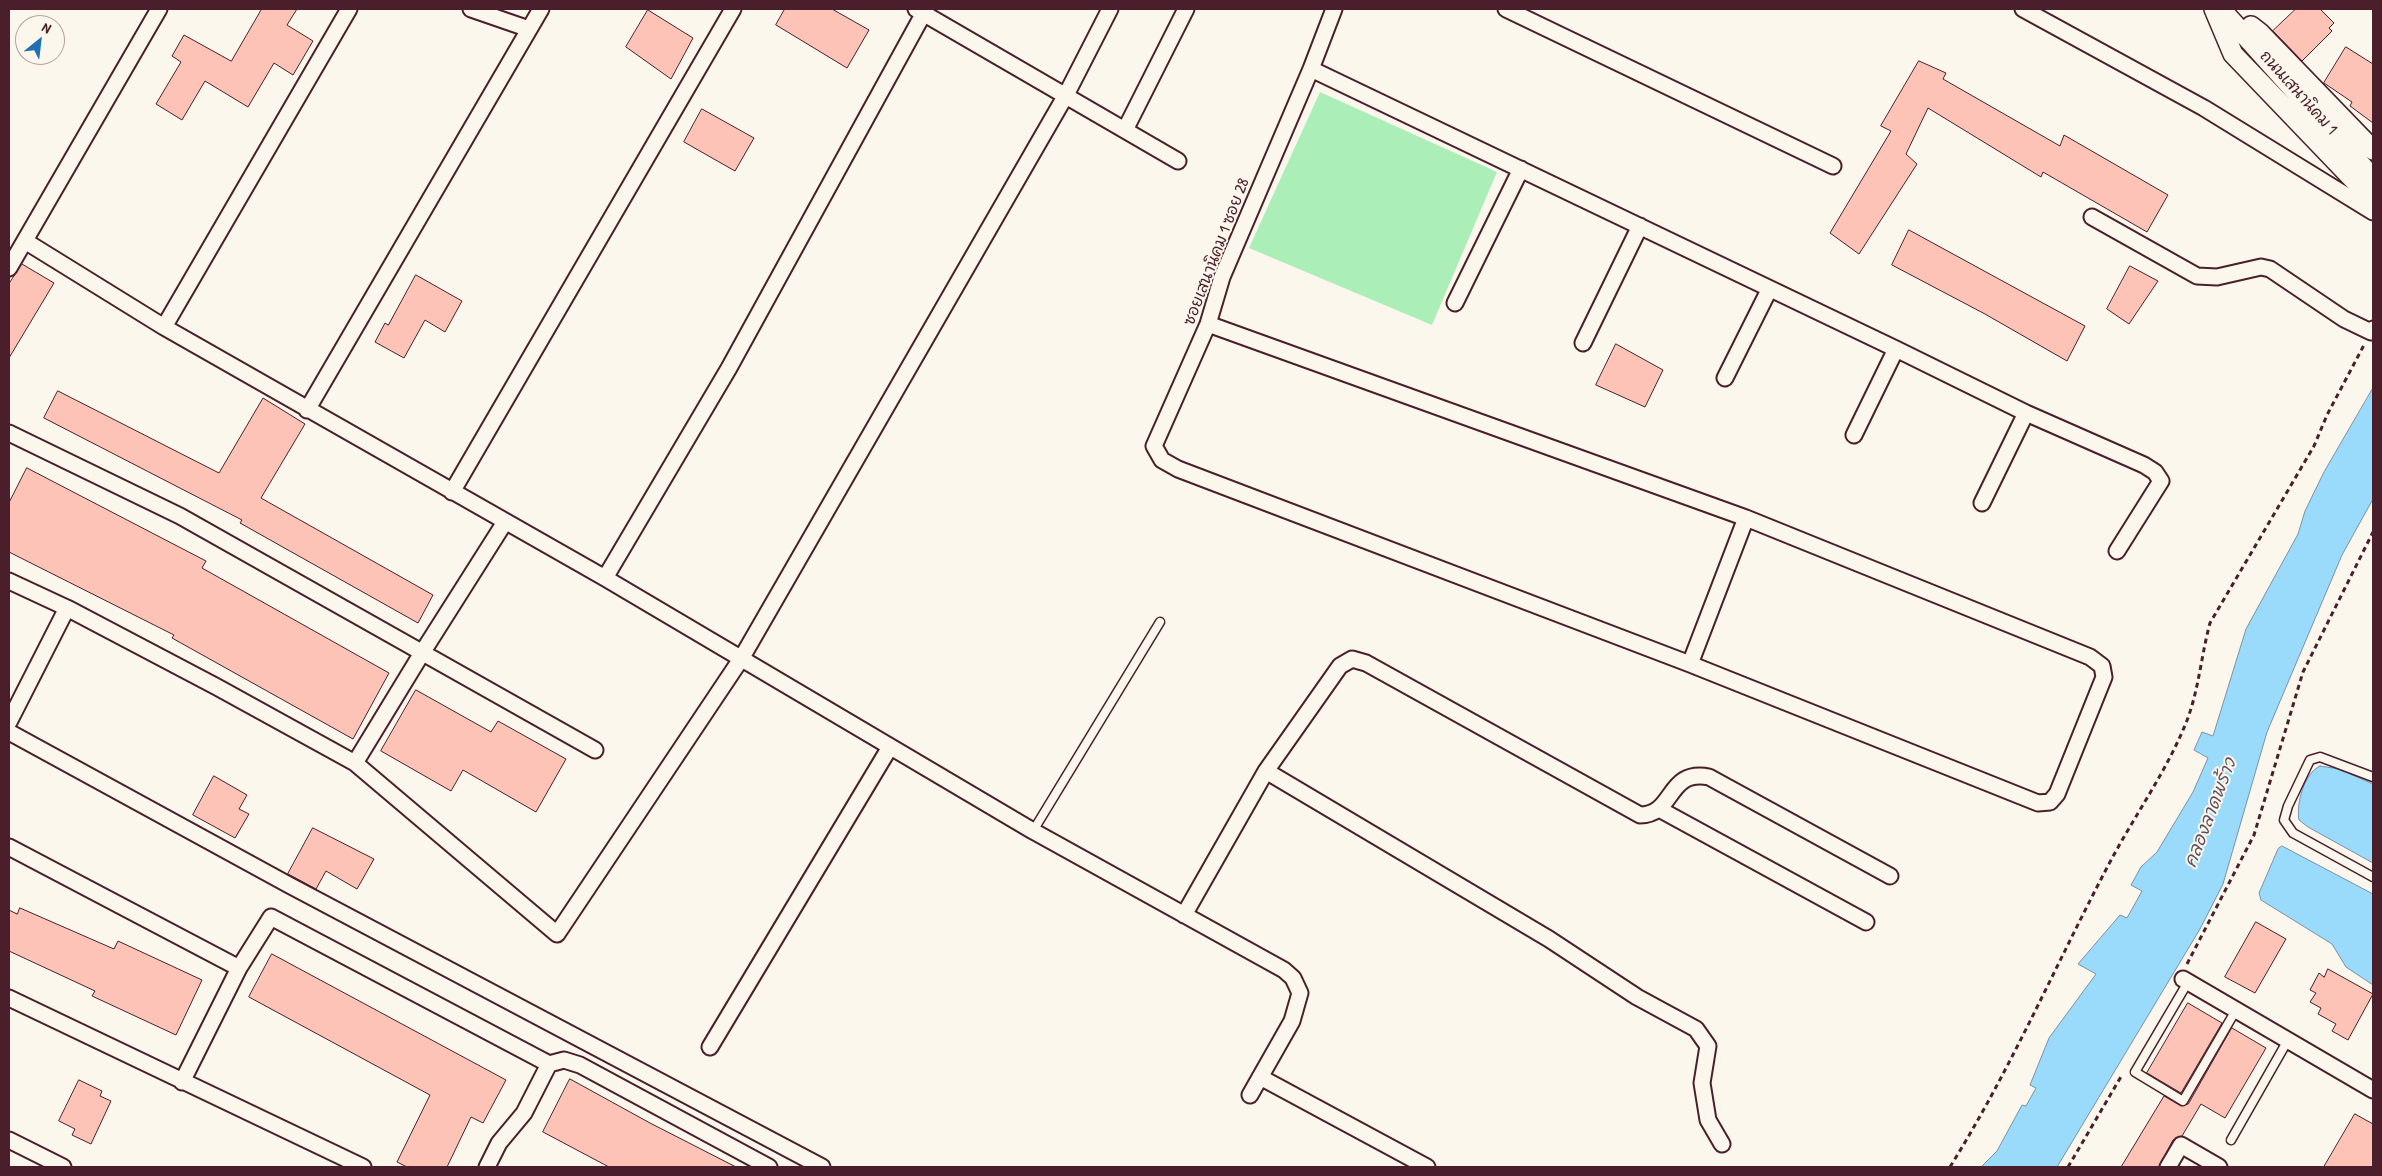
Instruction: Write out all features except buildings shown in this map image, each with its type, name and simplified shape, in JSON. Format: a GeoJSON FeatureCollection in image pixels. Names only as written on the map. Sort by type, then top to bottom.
{"type":"FeatureCollection","features":[{"type":"Feature","properties":{"kind":"street"},"geometry":{"type":"LineString","coordinates":[[9,268],[159,9]]}},
{"type":"Feature","properties":{"kind":"street"},"geometry":{"type":"LineString","coordinates":[[164,327],[349,9]]}},
{"type":"Feature","properties":{"kind":"street"},"geometry":{"type":"LineString","coordinates":[[471,9],[529,29]]}},
{"type":"Feature","properties":{"kind":"street"},"geometry":{"type":"LineString","coordinates":[[307,410],[540,9]]}},
{"type":"Feature","properties":{"kind":"street"},"geometry":{"type":"LineString","coordinates":[[452,492],[732,9]]}},
{"type":"Feature","properties":{"kind":"street"},"geometry":{"type":"LineString","coordinates":[[9,581],[66,608],[217,687],[355,763],[557,934],[741,659],[1066,95],[1110,9]]}},
{"type":"Feature","properties":{"kind":"street"},"geometry":{"type":"LineString","coordinates":[[1125,130],[1186,9]]}},
{"type":"Feature","properties":{"kind":"street","name":"ซอยเสนานิคม 1 ซอย 28"},"geometry":{"type":"LineString","coordinates":[[1334,9],[1312,69],[1222,277],[1208,324],[1154,446],[1162,460],[1178,469],[1690,664]]}},
{"type":"Feature","properties":{"kind":"street"},"geometry":{"type":"LineString","coordinates":[[1506,9],[1833,166]]}},
{"type":"Feature","properties":{"kind":"street"},"geometry":{"type":"LineString","coordinates":[[2023,9],[2204,108],[2373,212]]}},
{"type":"Feature","properties":{"kind":"street"},"geometry":{"type":"LineString","coordinates":[[2214,9],[2233,54],[2373,200]]}},
{"type":"Feature","properties":{"kind":"street"},"geometry":{"type":"LineString","coordinates":[[605,578],[729,368],[922,10],[1178,161]]}},
{"type":"Feature","properties":{"kind":"street"},"geometry":{"type":"LineString","coordinates":[[2228,13],[2260,33],[2373,150]]}},
{"type":"Feature","properties":{"kind":"street","name":"ถนนเสนานิคม 1"},"geometry":{"type":"LineString","coordinates":[[2228,13],[2373,178]]}},
{"type":"Feature","properties":{"kind":"street"},"geometry":{"type":"LineString","coordinates":[[1312,69],[1769,290],[1896,348],[2026,414],[2144,465],[2155,472],[2161,481],[2117,551]]}},
{"type":"Feature","properties":{"kind":"street"},"geometry":{"type":"LineString","coordinates":[[1455,303],[1521,169]]}},
{"type":"Feature","properties":{"kind":"street"},"geometry":{"type":"LineString","coordinates":[[2092,217],[2197,276],[2207,278],[2262,267],[2270,269],[2344,319],[2372,331]]}},
{"type":"Feature","properties":{"kind":"street"},"geometry":{"type":"LineString","coordinates":[[1583,343],[1640,226]]}},
{"type":"Feature","properties":{"kind":"street"},"geometry":{"type":"LineString","coordinates":[[25,241],[164,327],[605,578],[1033,831],[1284,970],[1293,978],[1300,993],[1292,1021],[1250,1095]]}},
{"type":"Feature","properties":{"kind":"street"},"geometry":{"type":"LineString","coordinates":[[1725,378],[1769,290]]}},
{"type":"Feature","properties":{"kind":"street"},"geometry":{"type":"LineString","coordinates":[[1208,324],[1746,518],[2090,657],[2102,666],[2104,677],[2057,794],[2050,802],[2038,803],[1690,664],[1746,518]]}},
{"type":"Feature","properties":{"kind":"street"},"geometry":{"type":"LineString","coordinates":[[1854,435],[1896,348]]}},
{"type":"Feature","properties":{"kind":"street"},"geometry":{"type":"LineString","coordinates":[[1982,503],[2026,414]]}},
{"type":"Feature","properties":{"kind":"street"},"geometry":{"type":"LineString","coordinates":[[9,433],[180,516],[595,750]]}},
{"type":"Feature","properties":{"kind":"street"},"geometry":{"type":"LineString","coordinates":[[355,763],[505,522]]}},
{"type":"Feature","properties":{"kind":"street"},"geometry":{"type":"LineString","coordinates":[[9,722],[66,608]]}},
{"type":"Feature","properties":{"kind":"street"},"geometry":{"type":"LineString","coordinates":[[1184,916],[1266,771],[1340,666],[1352,659],[1366,663],[1640,815],[1650,815],[1659,809],[1682,780],[1695,774],[1709,777],[1890,876]]}},
{"type":"Feature","properties":{"kind":"street"},"geometry":{"type":"LineString","coordinates":[[9,732],[298,890],[822,1167]]}},
{"type":"Feature","properties":{"kind":"street"},"geometry":{"type":"LineString","coordinates":[[710,1048],[890,747]]}},
{"type":"Feature","properties":{"kind":"street"},"geometry":{"type":"LineString","coordinates":[[1266,771],[1549,939],[1637,997],[1696,1029],[1708,1046],[1702,1084],[1708,1120],[1722,1144]]}},
{"type":"Feature","properties":{"kind":"street"},"geometry":{"type":"LineString","coordinates":[[1659,809],[1866,922]]}},
{"type":"Feature","properties":{"kind":"street"},"geometry":{"type":"LineString","coordinates":[[9,847],[239,968]]}},
{"type":"Feature","properties":{"kind":"street"},"geometry":{"type":"LineString","coordinates":[[182,1082],[239,968],[271,918],[549,1064],[564,1060],[580,1065],[769,1167]]}},
{"type":"Feature","properties":{"kind":"street"},"geometry":{"type":"LineString","coordinates":[[2185,977],[2236,1010],[2373,1090]]}},
{"type":"Feature","properties":{"kind":"street"},"geometry":{"type":"LineString","coordinates":[[9,998],[363,1167]]}},
{"type":"Feature","properties":{"kind":"street"},"geometry":{"type":"LineString","coordinates":[[487,1167],[499,1143],[524,1114],[549,1064]]}},
{"type":"Feature","properties":{"kind":"street"},"geometry":{"type":"LineString","coordinates":[[1260,1077],[1427,1167]]}},
{"type":"Feature","properties":{"kind":"street"},"geometry":{"type":"LineString","coordinates":[[9,1140],[63,1167]]}},
{"type":"Feature","properties":{"kind":"street"},"geometry":{"type":"LineString","coordinates":[[2168,1167],[2181,1145],[2219,1167]]}},
{"type":"Feature","properties":{"kind":"lane"},"geometry":{"type":"LineString","coordinates":[[1033,831],[1160,622]]}},
{"type":"Feature","properties":{"kind":"lane"},"geometry":{"type":"LineString","coordinates":[[2373,777],[2320,757],[2310,760],[2288,806],[2284,820],[2293,833],[2373,877]]}},
{"type":"Feature","properties":{"kind":"lane"},"geometry":{"type":"LineString","coordinates":[[2185,977],[2135,1072],[2184,1101],[2236,1010]]}},
{"type":"Feature","properties":{"kind":"lane"},"geometry":{"type":"LineString","coordinates":[[2231,1140],[2288,1040]]}},
{"type":"Feature","properties":{"kind":"path"},"geometry":{"type":"LineString","coordinates":[[1950,1167],[1985,1111],[2110,861],[2172,755],[2187,721],[2201,668],[2202,651],[2210,624],[2314,446],[2327,415],[2372,331]]}},
{"type":"Feature","properties":{"kind":"path"},"geometry":{"type":"LineString","coordinates":[[2185,977],[2254,835],[2304,672],[2373,532]]}},
{"type":"Feature","properties":{"kind":"path"},"geometry":{"type":"LineString","coordinates":[[2068,1167],[2123,1073]]}},
{"type":"Feature","properties":{"kind":"green space"},"geometry":{"type":"Polygon","coordinates":[[[1320,92],[1497,172],[1432,325],[1249,248],[1320,92]]]}},
{"type":"Feature","properties":{"kind":"water","name":"คลองลาดพร้าว"},"geometry":{"type":"Polygon","coordinates":[[[2373,388],[2373,499],[2342,555],[2267,732],[2223,884],[2200,929],[2057,1167],[1981,1167],[1997,1151],[2022,1105],[2026,1106],[2036,1088],[2030,1085],[2049,1038],[2096,974],[2078,964],[2120,915],[2127,918],[2142,891],[2131,885],[2141,867],[2157,852],[2193,792],[2208,758],[2194,750],[2202,732],[2213,736],[2246,629],[2298,534],[2305,511],[2324,472],[2373,388]]]}},
{"type":"Feature","properties":{"kind":"water"},"geometry":{"type":"Polygon","coordinates":[[[2320,766],[2339,769],[2373,784],[2373,863],[2308,827],[2299,820],[2298,813],[2302,790],[2310,775],[2320,766]]]}},
{"type":"Feature","properties":{"kind":"water"},"geometry":{"type":"Polygon","coordinates":[[[2282,846],[2373,894],[2373,985],[2346,967],[2332,944],[2261,900],[2259,893],[2278,849],[2282,846]]]}}]}
